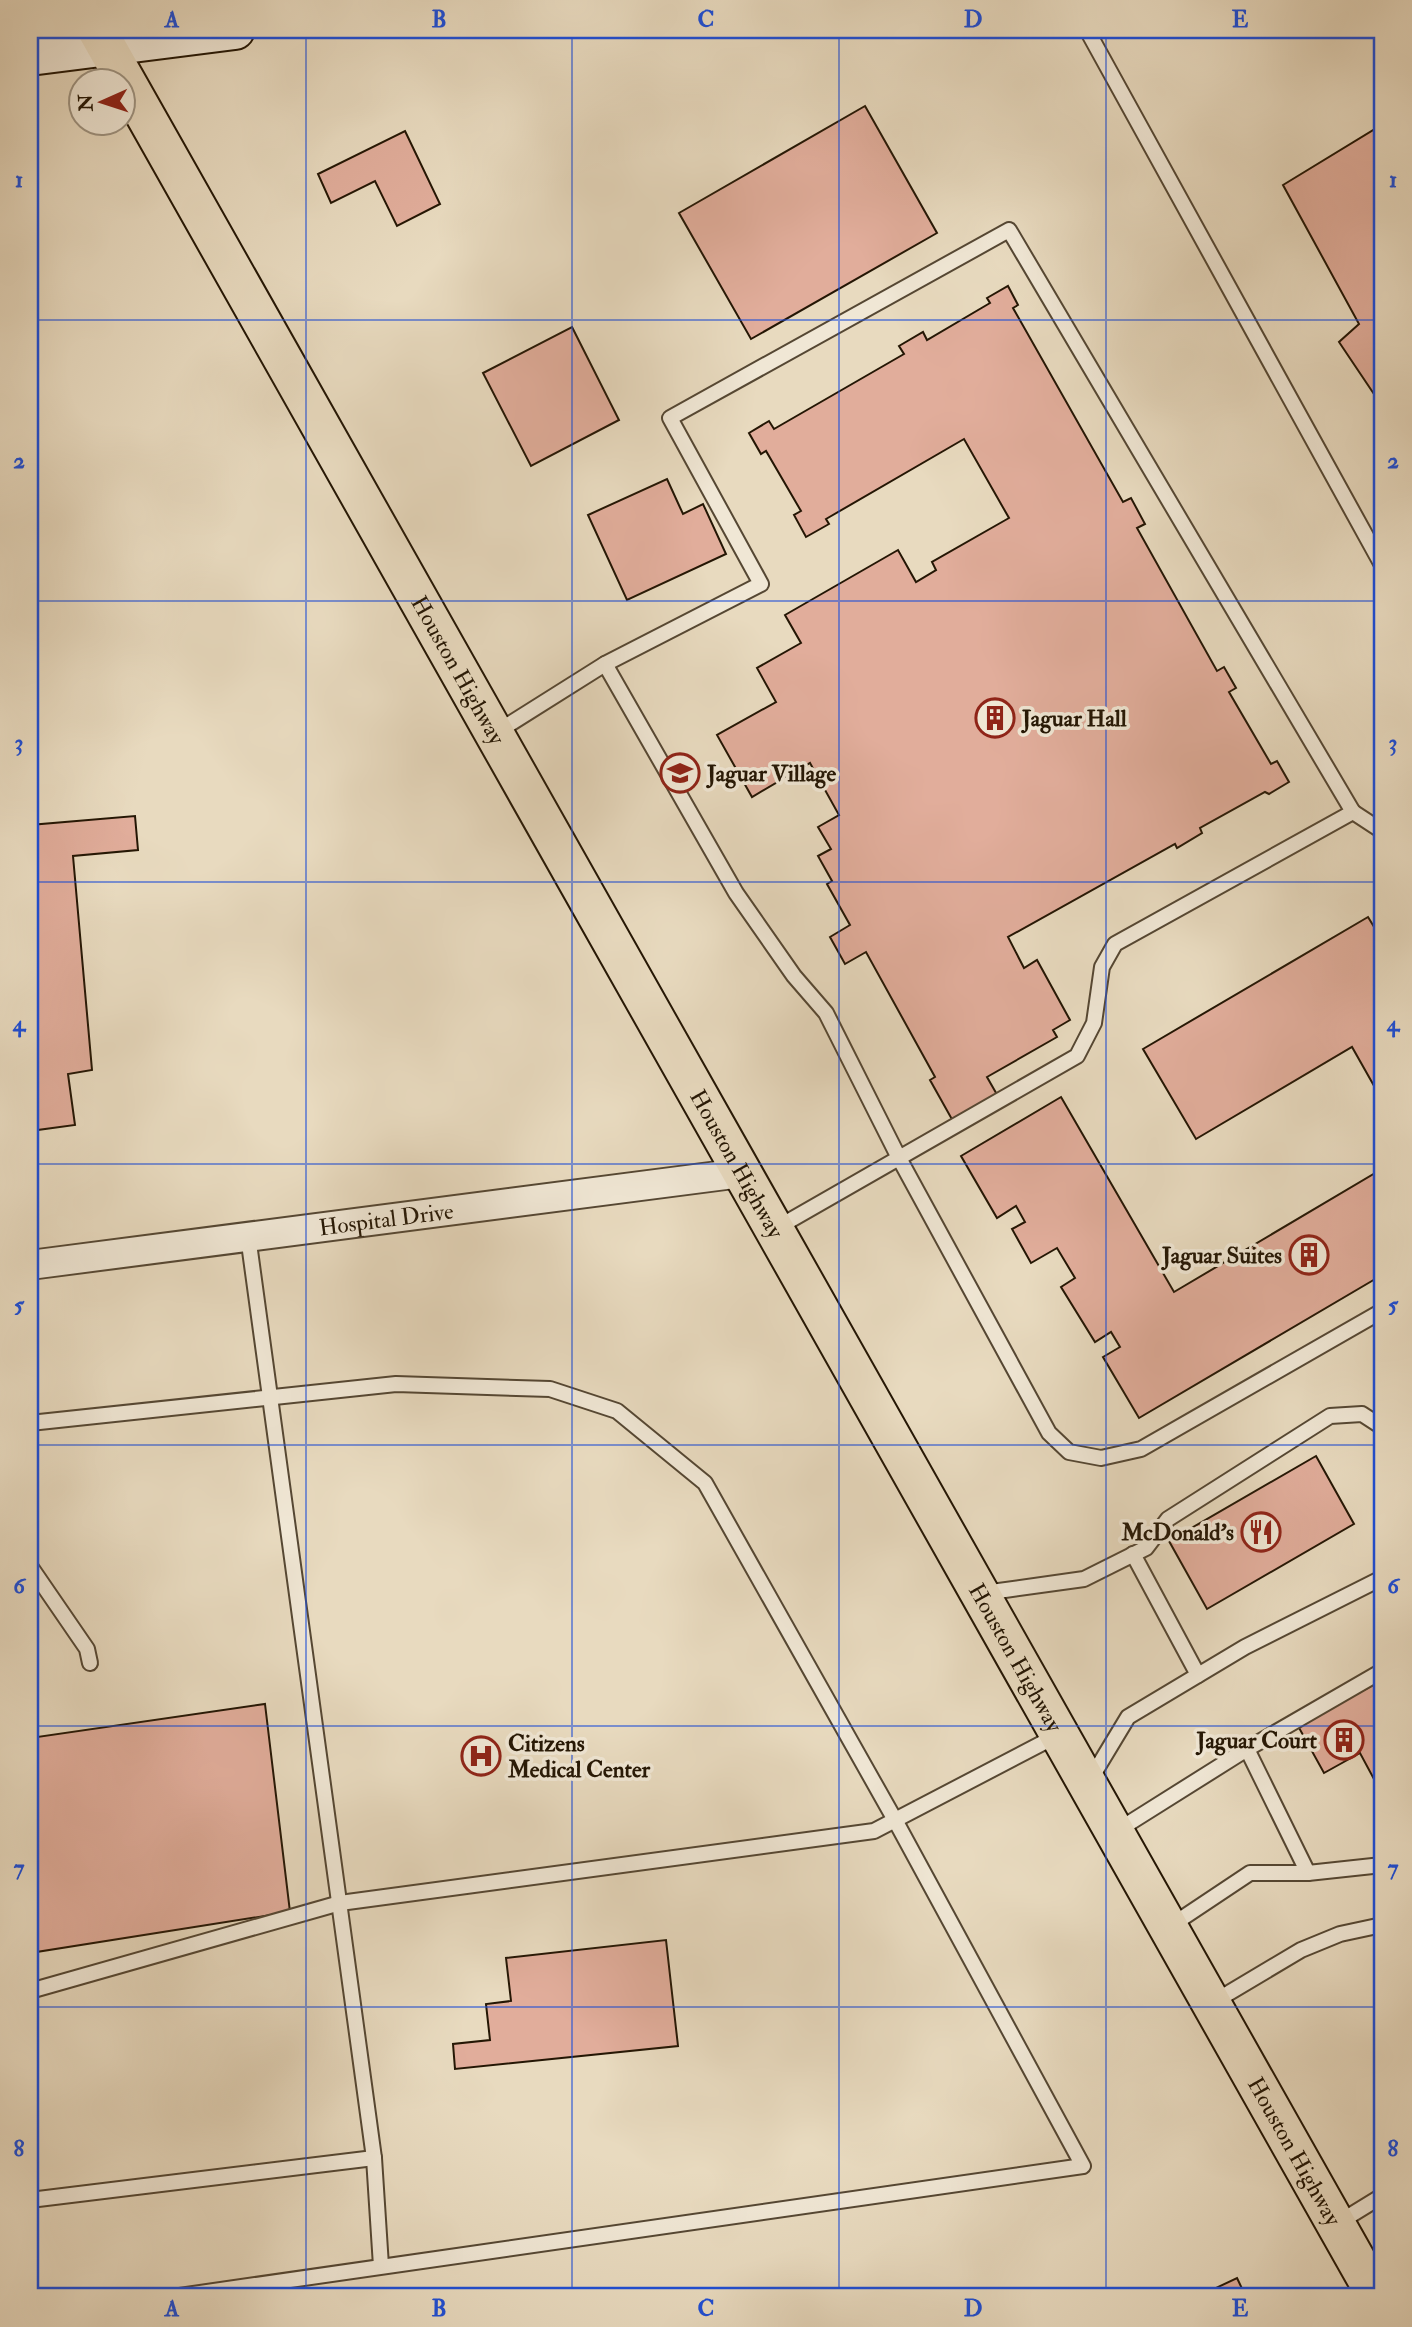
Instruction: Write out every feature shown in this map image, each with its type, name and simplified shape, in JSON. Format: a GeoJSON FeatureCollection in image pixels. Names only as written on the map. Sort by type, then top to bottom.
{"type":"FeatureCollection","features":[{"type":"Feature","properties":{"kind":"main road"},"geometry":{"type":"LineString","coordinates":[[30,56],[101,38],[235,30]]}},
{"type":"Feature","properties":{"kind":"main road","name":"Houston Highway"},"geometry":{"type":"LineString","coordinates":[[101,38],[1377,2297]]}},
{"type":"Feature","properties":{"kind":"street","name":"Hospital Drive"},"geometry":{"type":"LineString","coordinates":[[30,1265],[741,1172]]}},
{"type":"Feature","properties":{"kind":"lane"},"geometry":{"type":"LineString","coordinates":[[1087,30],[1382,565]]}},
{"type":"Feature","properties":{"kind":"lane"},"geometry":{"type":"LineString","coordinates":[[494,734],[605,664],[761,584],[670,418],[1009,230],[1353,812],[1382,831]]}},
{"type":"Feature","properties":{"kind":"lane"},"geometry":{"type":"LineString","coordinates":[[605,664],[736,893],[794,976],[826,1013],[899,1158],[1049,1433],[1069,1452],[1101,1458],[1141,1449],[1382,1311]]}},
{"type":"Feature","properties":{"kind":"lane"},"geometry":{"type":"LineString","coordinates":[[774,1230],[1077,1056],[1094,1023],[1102,967],[1115,944],[1353,812]]}},
{"type":"Feature","properties":{"kind":"lane"},"geometry":{"type":"LineString","coordinates":[[248,1236],[374,2158],[381,2266]]}},
{"type":"Feature","properties":{"kind":"lane"},"geometry":{"type":"LineString","coordinates":[[30,1423],[397,1384],[550,1390],[617,1411],[705,1483],[895,1820],[1083,2166],[172,2297]]}},
{"type":"Feature","properties":{"kind":"lane"},"geometry":{"type":"LineString","coordinates":[[980,1594],[1084,1579],[1146,1548],[1168,1519],[1330,1416],[1362,1414],[1382,1427]]}},
{"type":"Feature","properties":{"kind":"lane"},"geometry":{"type":"LineString","coordinates":[[1133,1554],[1198,1675]]}},
{"type":"Feature","properties":{"kind":"lane"},"geometry":{"type":"LineString","coordinates":[[30,1566],[87,1649],[90,1663]]}},
{"type":"Feature","properties":{"kind":"lane"},"geometry":{"type":"LineString","coordinates":[[1087,1784],[1128,1717],[1245,1647],[1382,1578]]}},
{"type":"Feature","properties":{"kind":"lane"},"geometry":{"type":"LineString","coordinates":[[1114,1832],[1247,1749],[1382,1671]]}},
{"type":"Feature","properties":{"kind":"lane"},"geometry":{"type":"LineString","coordinates":[[30,1991],[340,1903],[874,1831],[1059,1734]]}},
{"type":"Feature","properties":{"kind":"lane"},"geometry":{"type":"LineString","coordinates":[[1247,1749],[1308,1873]]}},
{"type":"Feature","properties":{"kind":"lane"},"geometry":{"type":"LineString","coordinates":[[1168,1928],[1250,1873],[1308,1873],[1382,1865]]}},
{"type":"Feature","properties":{"kind":"lane"},"geometry":{"type":"LineString","coordinates":[[1211,2004],[1301,1950],[1340,1934],[1382,1926]]}},
{"type":"Feature","properties":{"kind":"lane"},"geometry":{"type":"LineString","coordinates":[[30,2200],[374,2158]]}},
{"type":"Feature","properties":{"kind":"lane"},"geometry":{"type":"LineString","coordinates":[[1336,2224],[1382,2196]]}},
{"type":"Feature","properties":{"kind":"building"},"geometry":{"type":"Polygon","coordinates":[[[865,106],[937,233],[751,339],[679,213],[865,106]]]}},
{"type":"Feature","properties":{"kind":"building"},"geometry":{"type":"Polygon","coordinates":[[[1375,129],[1382,142],[1382,406],[1339,342],[1359,324],[1283,185],[1375,129]]]}},
{"type":"Feature","properties":{"kind":"building"},"geometry":{"type":"Polygon","coordinates":[[[405,131],[440,204],[397,226],[375,181],[331,203],[318,174],[405,131]]]}},
{"type":"Feature","properties":{"kind":"building","name":"Jaguar Hall"},"geometry":{"type":"Polygon","coordinates":[[[1008,286],[1018,305],[1013,308],[1123,502],[1131,498],[1145,524],[1137,528],[1217,671],[1224,667],[1236,688],[1229,692],[1271,764],[1277,761],[1289,782],[1269,794],[1265,792],[1200,828],[1202,833],[1177,848],[1175,844],[1008,937],[1024,968],[1037,960],[1070,1020],[1053,1030],[1057,1037],[987,1077],[999,1098],[954,1123],[930,1080],[935,1077],[866,952],[845,964],[830,937],[850,925],[827,884],[832,881],[818,856],[831,849],[818,827],[839,815],[810,763],[752,797],[717,735],[776,702],[757,668],[801,643],[785,615],[898,550],[916,582],[936,570],[932,562],[1009,518],[964,439],[826,519],[829,524],[806,537],[794,515],[801,511],[766,451],[761,454],[749,433],[769,421],[774,429],[904,354],[899,346],[923,332],[927,340],[990,303],[987,298],[1008,286]]]}},
{"type":"Feature","properties":{"kind":"building"},"geometry":{"type":"Polygon","coordinates":[[[572,327],[619,420],[531,466],[483,373],[572,327]]]}},
{"type":"Feature","properties":{"kind":"building"},"geometry":{"type":"Polygon","coordinates":[[[667,479],[683,514],[703,504],[726,554],[627,600],[588,515],[667,479]]]}},
{"type":"Feature","properties":{"kind":"building"},"geometry":{"type":"Polygon","coordinates":[[[135,816],[138,850],[73,856],[92,1070],[68,1074],[75,1125],[30,1131],[30,825],[135,816]]]}},
{"type":"Feature","properties":{"kind":"building"},"geometry":{"type":"Polygon","coordinates":[[[1368,917],[1379,935],[1382,934],[1382,1100],[1352,1047],[1196,1139],[1143,1049],[1368,917]]]}},
{"type":"Feature","properties":{"kind":"building","name":"Jaguar Suites"},"geometry":{"type":"Polygon","coordinates":[[[1061,1097],[1174,1292],[1382,1169],[1382,1275],[1139,1418],[1103,1357],[1120,1347],[1111,1332],[1095,1342],[1061,1287],[1075,1278],[1057,1248],[1031,1263],[1012,1229],[1025,1222],[1016,1206],[997,1218],[961,1156],[1061,1097]]]}},
{"type":"Feature","properties":{"kind":"building","name":"McDonald's"},"geometry":{"type":"Polygon","coordinates":[[[1316,1456],[1354,1524],[1207,1609],[1169,1541],[1316,1456]]]}},
{"type":"Feature","properties":{"kind":"building","name":"Jaguar Court"},"geometry":{"type":"Polygon","coordinates":[[[1382,1680],[1382,1794],[1360,1753],[1324,1773],[1298,1726],[1382,1680]]]}},
{"type":"Feature","properties":{"kind":"building"},"geometry":{"type":"Polygon","coordinates":[[[265,1704],[290,1912],[30,1953],[30,1738],[265,1704]]]}},
{"type":"Feature","properties":{"kind":"building"},"geometry":{"type":"Polygon","coordinates":[[[666,1940],[678,2046],[455,2069],[453,2044],[490,2040],[486,2004],[511,2001],[506,1958],[666,1940]]]}},
{"type":"Feature","properties":{"kind":"building"},"geometry":{"type":"Polygon","coordinates":[[[1237,2278],[1246,2297],[1197,2297],[1237,2278]]]}},
{"type":"Feature","properties":{"kind":"place","name":"Jaguar Hall"},"geometry":{"type":"Point","coordinates":[995,718]}},
{"type":"Feature","properties":{"kind":"place","name":"Jaguar Village"},"geometry":{"type":"Point","coordinates":[680,773]}},
{"type":"Feature","properties":{"kind":"place","name":"Jaguar Suites"},"geometry":{"type":"Point","coordinates":[1309,1255]}},
{"type":"Feature","properties":{"kind":"place","name":"McDonald's"},"geometry":{"type":"Point","coordinates":[1261,1532]}},
{"type":"Feature","properties":{"kind":"place","name":"Jaguar Court"},"geometry":{"type":"Point","coordinates":[1344,1740]}},
{"type":"Feature","properties":{"kind":"place","name":"Citizens Medical Center"},"geometry":{"type":"Point","coordinates":[481,1756]}}]}
